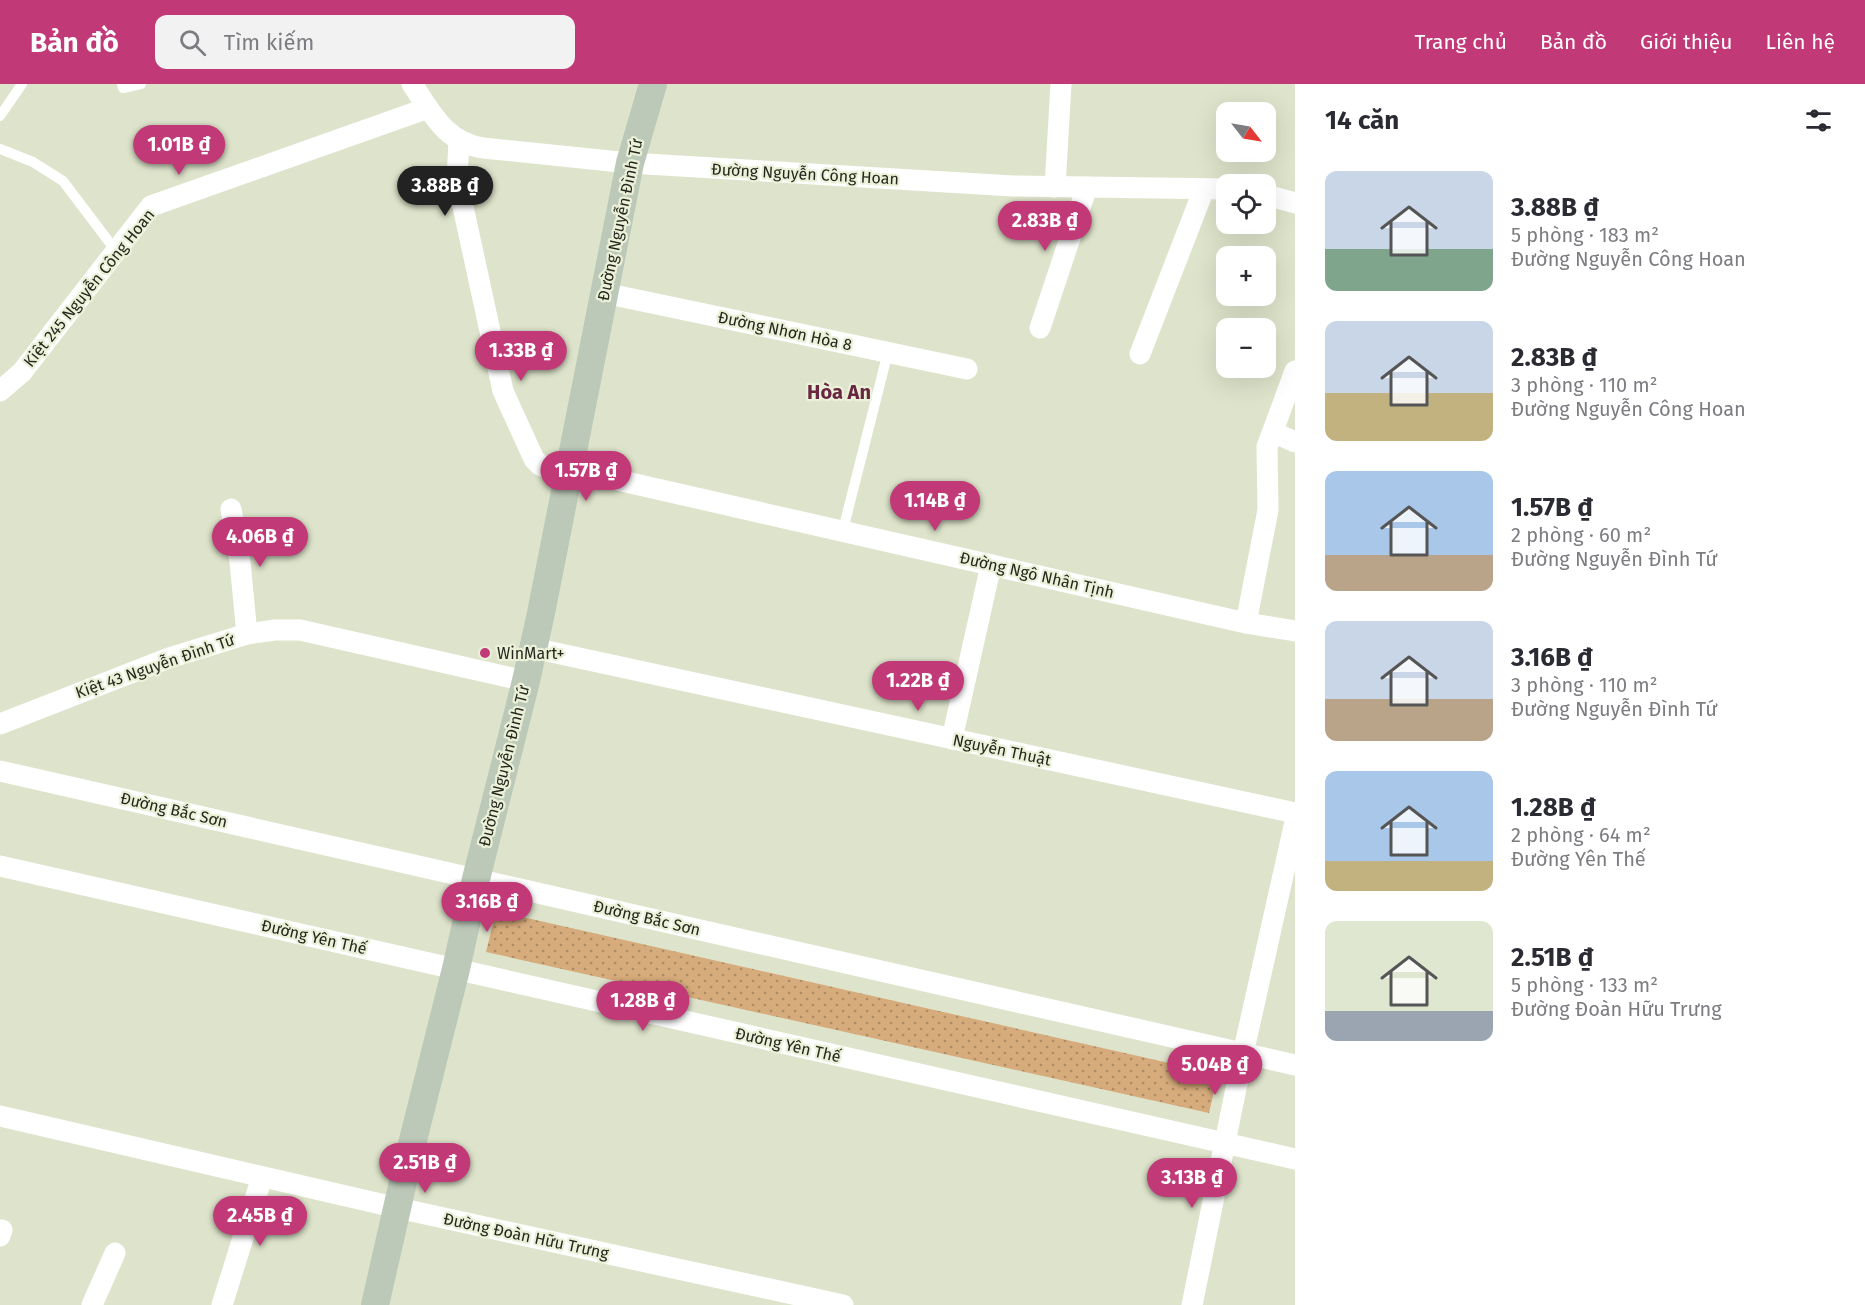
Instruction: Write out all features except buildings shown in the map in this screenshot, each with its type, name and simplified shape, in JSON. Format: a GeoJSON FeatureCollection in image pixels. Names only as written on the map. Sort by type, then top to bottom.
{"type":"FeatureCollection","features":[{"type":"Feature","properties":{"kind":"street","name":"Đường Nguyễn Công Hoan"},"geometry":{"type":"LineString","coordinates":[[412,84],[442,127],[459,141],[469,146],[483,148],[630,164],[1013,186],[1216,189]]}},
{"type":"Feature","properties":{"kind":"street","name":"Đường Nguyễn Đình Tứ"},"geometry":{"type":"LineString","coordinates":[[375,1305],[469,906],[526,681],[630,164],[653,84]]}},
{"type":"Feature","properties":{"kind":"street"},"geometry":{"type":"LineString","coordinates":[[1055,187],[1061,84]]}},
{"type":"Feature","properties":{"kind":"street","name":"Kiệt 245 Nguyễn Công Hoan"},"geometry":{"type":"LineString","coordinates":[[0,391],[22,372],[151,206],[428,108]]}},
{"type":"Feature","properties":{"kind":"street","name":"Đường Ngô Nhân Tịnh"},"geometry":{"type":"LineString","coordinates":[[459,141],[457,179],[503,391],[534,459],[540,465],[568,473],[1295,631]]}},
{"type":"Feature","properties":{"kind":"street"},"geometry":{"type":"LineString","coordinates":[[1040,328],[1087,187]]}},
{"type":"Feature","properties":{"kind":"street"},"geometry":{"type":"LineString","coordinates":[[1140,354],[1204,189]]}},
{"type":"Feature","properties":{"kind":"street"},"geometry":{"type":"LineString","coordinates":[[1276,198],[1295,203]]}},
{"type":"Feature","properties":{"kind":"street","name":"Đường Nhơn Hòa 8"},"geometry":{"type":"LineString","coordinates":[[604,293],[967,369]]}},
{"type":"Feature","properties":{"kind":"street"},"geometry":{"type":"LineString","coordinates":[[1246,622],[1268,510],[1267,447],[1295,371]]}},
{"type":"Feature","properties":{"kind":"street"},"geometry":{"type":"LineString","coordinates":[[1273,432],[1295,442]]}},
{"type":"Feature","properties":{"kind":"street"},"geometry":{"type":"LineString","coordinates":[[231,509],[240,562],[247,634]]}},
{"type":"Feature","properties":{"kind":"street"},"geometry":{"type":"LineString","coordinates":[[952,739],[992,565]]}},
{"type":"Feature","properties":{"kind":"street","name":"Kiệt 43 Nguyễn Đình Tứ"},"geometry":{"type":"LineString","coordinates":[[0,724],[169,658],[247,634],[275,630],[300,630],[526,681]]}},
{"type":"Feature","properties":{"kind":"street","name":"Nguyễn Thuật"},"geometry":{"type":"LineString","coordinates":[[533,648],[1295,813]]}},
{"type":"Feature","properties":{"kind":"street","name":"Đường Bắc Sơn"},"geometry":{"type":"LineString","coordinates":[[0,771],[1295,1065]]}},
{"type":"Feature","properties":{"kind":"street"},"geometry":{"type":"LineString","coordinates":[[1192,1305],[1243,1054],[1295,822]]}},
{"type":"Feature","properties":{"kind":"street","name":"Đường Yên Thế"},"geometry":{"type":"LineString","coordinates":[[0,866],[458,960],[1295,1159]]}},
{"type":"Feature","properties":{"kind":"street","name":"Đường Đoàn Hữu Trưng"},"geometry":{"type":"LineString","coordinates":[[0,1116],[398,1208],[843,1305]]}},
{"type":"Feature","properties":{"kind":"street"},"geometry":{"type":"LineString","coordinates":[[222,1305],[262,1177]]}},
{"type":"Feature","properties":{"kind":"street"},"geometry":{"type":"LineString","coordinates":[[92,1305],[115,1253]]}},
{"type":"Feature","properties":{"kind":"lane"},"geometry":{"type":"LineString","coordinates":[[0,116],[22,84]]}},
{"type":"Feature","properties":{"kind":"lane"},"geometry":{"type":"LineString","coordinates":[[122,84],[123,88],[141,84]]}},
{"type":"Feature","properties":{"kind":"lane"},"geometry":{"type":"LineString","coordinates":[[0,149],[33,162],[63,181],[116,251]]}},
{"type":"Feature","properties":{"kind":"lane"},"geometry":{"type":"LineString","coordinates":[[843,531],[888,352]]}},
{"type":"Feature","properties":{"kind":"shaded area"},"geometry":{"type":"Polygon","coordinates":[[[496,911],[1218,1074],[1209,1113],[486,952],[496,911]]]}},
{"type":"Feature","properties":{"kind":"place","name":"WinMart+"},"geometry":{"type":"Point","coordinates":[485,653]}},
{"type":"Feature","properties":{"kind":"district","name":"Hòa An"},"geometry":{"type":"Point","coordinates":[839,392]}}]}
